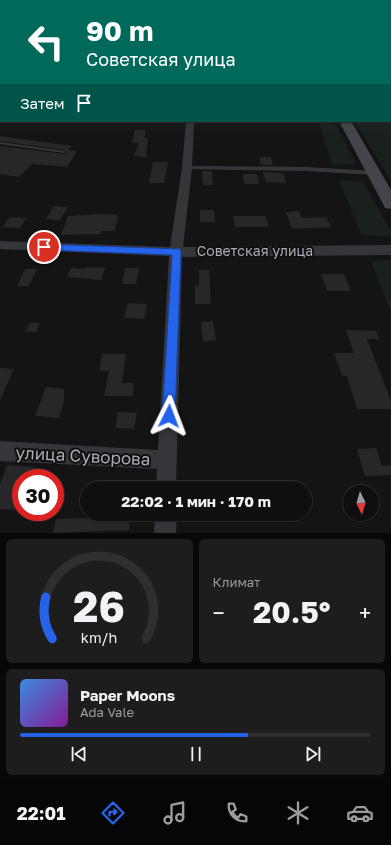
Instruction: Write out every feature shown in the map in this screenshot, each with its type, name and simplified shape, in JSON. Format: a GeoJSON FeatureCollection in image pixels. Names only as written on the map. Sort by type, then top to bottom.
{"type":"FeatureCollection","features":[{"type":"Feature","properties":{"kind":"main road"},"geometry":{"type":"LineString","coordinates":[[346,122],[391,204]]}},
{"type":"Feature","properties":{"kind":"street"},"geometry":{"type":"LineString","coordinates":[[166,481],[176,252],[187,168],[190,122]]}},
{"type":"Feature","properties":{"kind":"street","name":"Советская улица"},"geometry":{"type":"LineString","coordinates":[[0,245],[176,252],[391,250]]}},
{"type":"Feature","properties":{"kind":"street","name":"улица Суворова"},"geometry":{"type":"LineString","coordinates":[[0,451],[166,460]]}},
{"type":"Feature","properties":{"kind":"street"},"geometry":{"type":"LineString","coordinates":[[165,533],[166,521]]}},
{"type":"Feature","properties":{"kind":"lane"},"geometry":{"type":"LineString","coordinates":[[0,143],[64,152]]}},
{"type":"Feature","properties":{"kind":"lane"},"geometry":{"type":"LineString","coordinates":[[187,168],[307,169],[374,173]]}},
{"type":"Feature","properties":{"kind":"shaded area"},"geometry":{"type":"Polygon","coordinates":[[[319,122],[336,125],[356,164],[332,165],[319,122]]]}},
{"type":"Feature","properties":{"kind":"shaded area"},"geometry":{"type":"Polygon","coordinates":[[[355,122],[391,122],[391,181],[355,122]]]}},
{"type":"Feature","properties":{"kind":"shaded area"},"geometry":{"type":"Polygon","coordinates":[[[339,180],[363,182],[391,231],[391,237],[361,234],[339,180]]]}},
{"type":"Feature","properties":{"kind":"shaded area"},"geometry":{"type":"Polygon","coordinates":[[[391,260],[391,312],[371,261],[391,260]]]}},
{"type":"Feature","properties":{"kind":"building"},"geometry":{"type":"Polygon","coordinates":[[[135,130],[146,130],[144,138],[148,138],[146,157],[134,156],[139,143],[132,143],[135,130]]]}},
{"type":"Feature","properties":{"kind":"building"},"geometry":{"type":"Polygon","coordinates":[[[0,136],[72,146],[68,150],[77,151],[67,167],[32,164],[19,177],[0,174],[0,146],[64,154],[67,153],[64,150],[0,141],[0,136]]]}},
{"type":"Feature","properties":{"kind":"building"},"geometry":{"type":"Polygon","coordinates":[[[259,157],[271,157],[273,165],[261,165],[259,157]]]}},
{"type":"Feature","properties":{"kind":"building"},"geometry":{"type":"Polygon","coordinates":[[[153,162],[168,162],[164,183],[149,183],[153,162]]]}},
{"type":"Feature","properties":{"kind":"building"},"geometry":{"type":"Polygon","coordinates":[[[202,171],[212,171],[213,185],[203,185],[202,171]]]}},
{"type":"Feature","properties":{"kind":"building"},"geometry":{"type":"Polygon","coordinates":[[[263,172],[283,173],[286,183],[266,182],[263,172]]]}},
{"type":"Feature","properties":{"kind":"building"},"geometry":{"type":"Polygon","coordinates":[[[243,174],[257,174],[259,184],[244,184],[243,174]]]}},
{"type":"Feature","properties":{"kind":"building"},"geometry":{"type":"Polygon","coordinates":[[[54,206],[68,207],[60,220],[46,219],[54,206]]]}},
{"type":"Feature","properties":{"kind":"building"},"geometry":{"type":"Polygon","coordinates":[[[200,210],[214,210],[215,222],[200,222],[200,210]]]}},
{"type":"Feature","properties":{"kind":"building"},"geometry":{"type":"Polygon","coordinates":[[[299,211],[302,218],[326,217],[331,227],[292,229],[286,212],[299,211]]]}},
{"type":"Feature","properties":{"kind":"building"},"geometry":{"type":"Polygon","coordinates":[[[98,214],[118,215],[115,231],[102,231],[101,234],[61,235],[68,216],[98,214]]]}},
{"type":"Feature","properties":{"kind":"building"},"geometry":{"type":"Polygon","coordinates":[[[233,216],[266,216],[269,227],[235,227],[233,216]]]}},
{"type":"Feature","properties":{"kind":"building"},"geometry":{"type":"Polygon","coordinates":[[[10,217],[26,218],[20,228],[2,227],[10,217]]]}},
{"type":"Feature","properties":{"kind":"building"},"geometry":{"type":"Polygon","coordinates":[[[86,267],[105,268],[101,280],[67,277],[71,268],[85,269],[86,267]]]}},
{"type":"Feature","properties":{"kind":"building"},"geometry":{"type":"Polygon","coordinates":[[[125,268],[139,268],[136,284],[122,284],[125,268]]]}},
{"type":"Feature","properties":{"kind":"building"},"geometry":{"type":"Polygon","coordinates":[[[25,269],[37,269],[29,286],[17,286],[25,269]]]}},
{"type":"Feature","properties":{"kind":"building"},"geometry":{"type":"Polygon","coordinates":[[[199,270],[209,270],[211,304],[195,304],[195,286],[199,286],[199,270]]]}},
{"type":"Feature","properties":{"kind":"building"},"geometry":{"type":"Polygon","coordinates":[[[321,274],[344,274],[351,291],[327,291],[321,274]]]}},
{"type":"Feature","properties":{"kind":"building"},"geometry":{"type":"Polygon","coordinates":[[[128,303],[147,304],[144,319],[124,318],[128,303]]]}},
{"type":"Feature","properties":{"kind":"building"},"geometry":{"type":"Polygon","coordinates":[[[213,321],[216,340],[203,342],[201,322],[213,321]]]}},
{"type":"Feature","properties":{"kind":"building"},"geometry":{"type":"Polygon","coordinates":[[[30,323],[40,323],[36,332],[26,331],[30,323]]]}},
{"type":"Feature","properties":{"kind":"building"},"geometry":{"type":"Polygon","coordinates":[[[346,330],[376,331],[380,339],[367,339],[391,401],[391,409],[357,409],[347,376],[342,376],[334,353],[354,353],[346,330]]]}},
{"type":"Feature","properties":{"kind":"building"},"geometry":{"type":"Polygon","coordinates":[[[102,354],[126,354],[122,383],[134,383],[133,396],[104,396],[109,371],[99,371],[102,354]]]}},
{"type":"Feature","properties":{"kind":"building"},"geometry":{"type":"Polygon","coordinates":[[[0,368],[14,369],[0,400],[0,368]]]}},
{"type":"Feature","properties":{"kind":"building"},"geometry":{"type":"Polygon","coordinates":[[[46,387],[64,389],[64,402],[59,418],[35,416],[46,387]]]}},
{"type":"Feature","properties":{"kind":"building"},"geometry":{"type":"Polygon","coordinates":[[[118,412],[137,413],[134,429],[115,428],[118,412]]]}},
{"type":"Feature","properties":{"kind":"building"},"geometry":{"type":"Polygon","coordinates":[[[376,448],[382,466],[391,465],[391,475],[365,476],[357,449],[376,448]]]}},
{"type":"Feature","properties":{"kind":"building"},"geometry":{"type":"Polygon","coordinates":[[[7,465],[35,467],[34,469],[12,469],[12,510],[0,509],[0,485],[7,465]]]}},
{"type":"Feature","properties":{"kind":"building"},"geometry":{"type":"Polygon","coordinates":[[[80,518],[80,521],[130,521],[129,530],[53,533],[56,521],[64,521],[64,519],[80,518]]]}},
{"type":"Feature","properties":{"kind":"route"},"geometry":{"type":"LineString","coordinates":[[44,247],[176,252],[169,416]]}}]}
